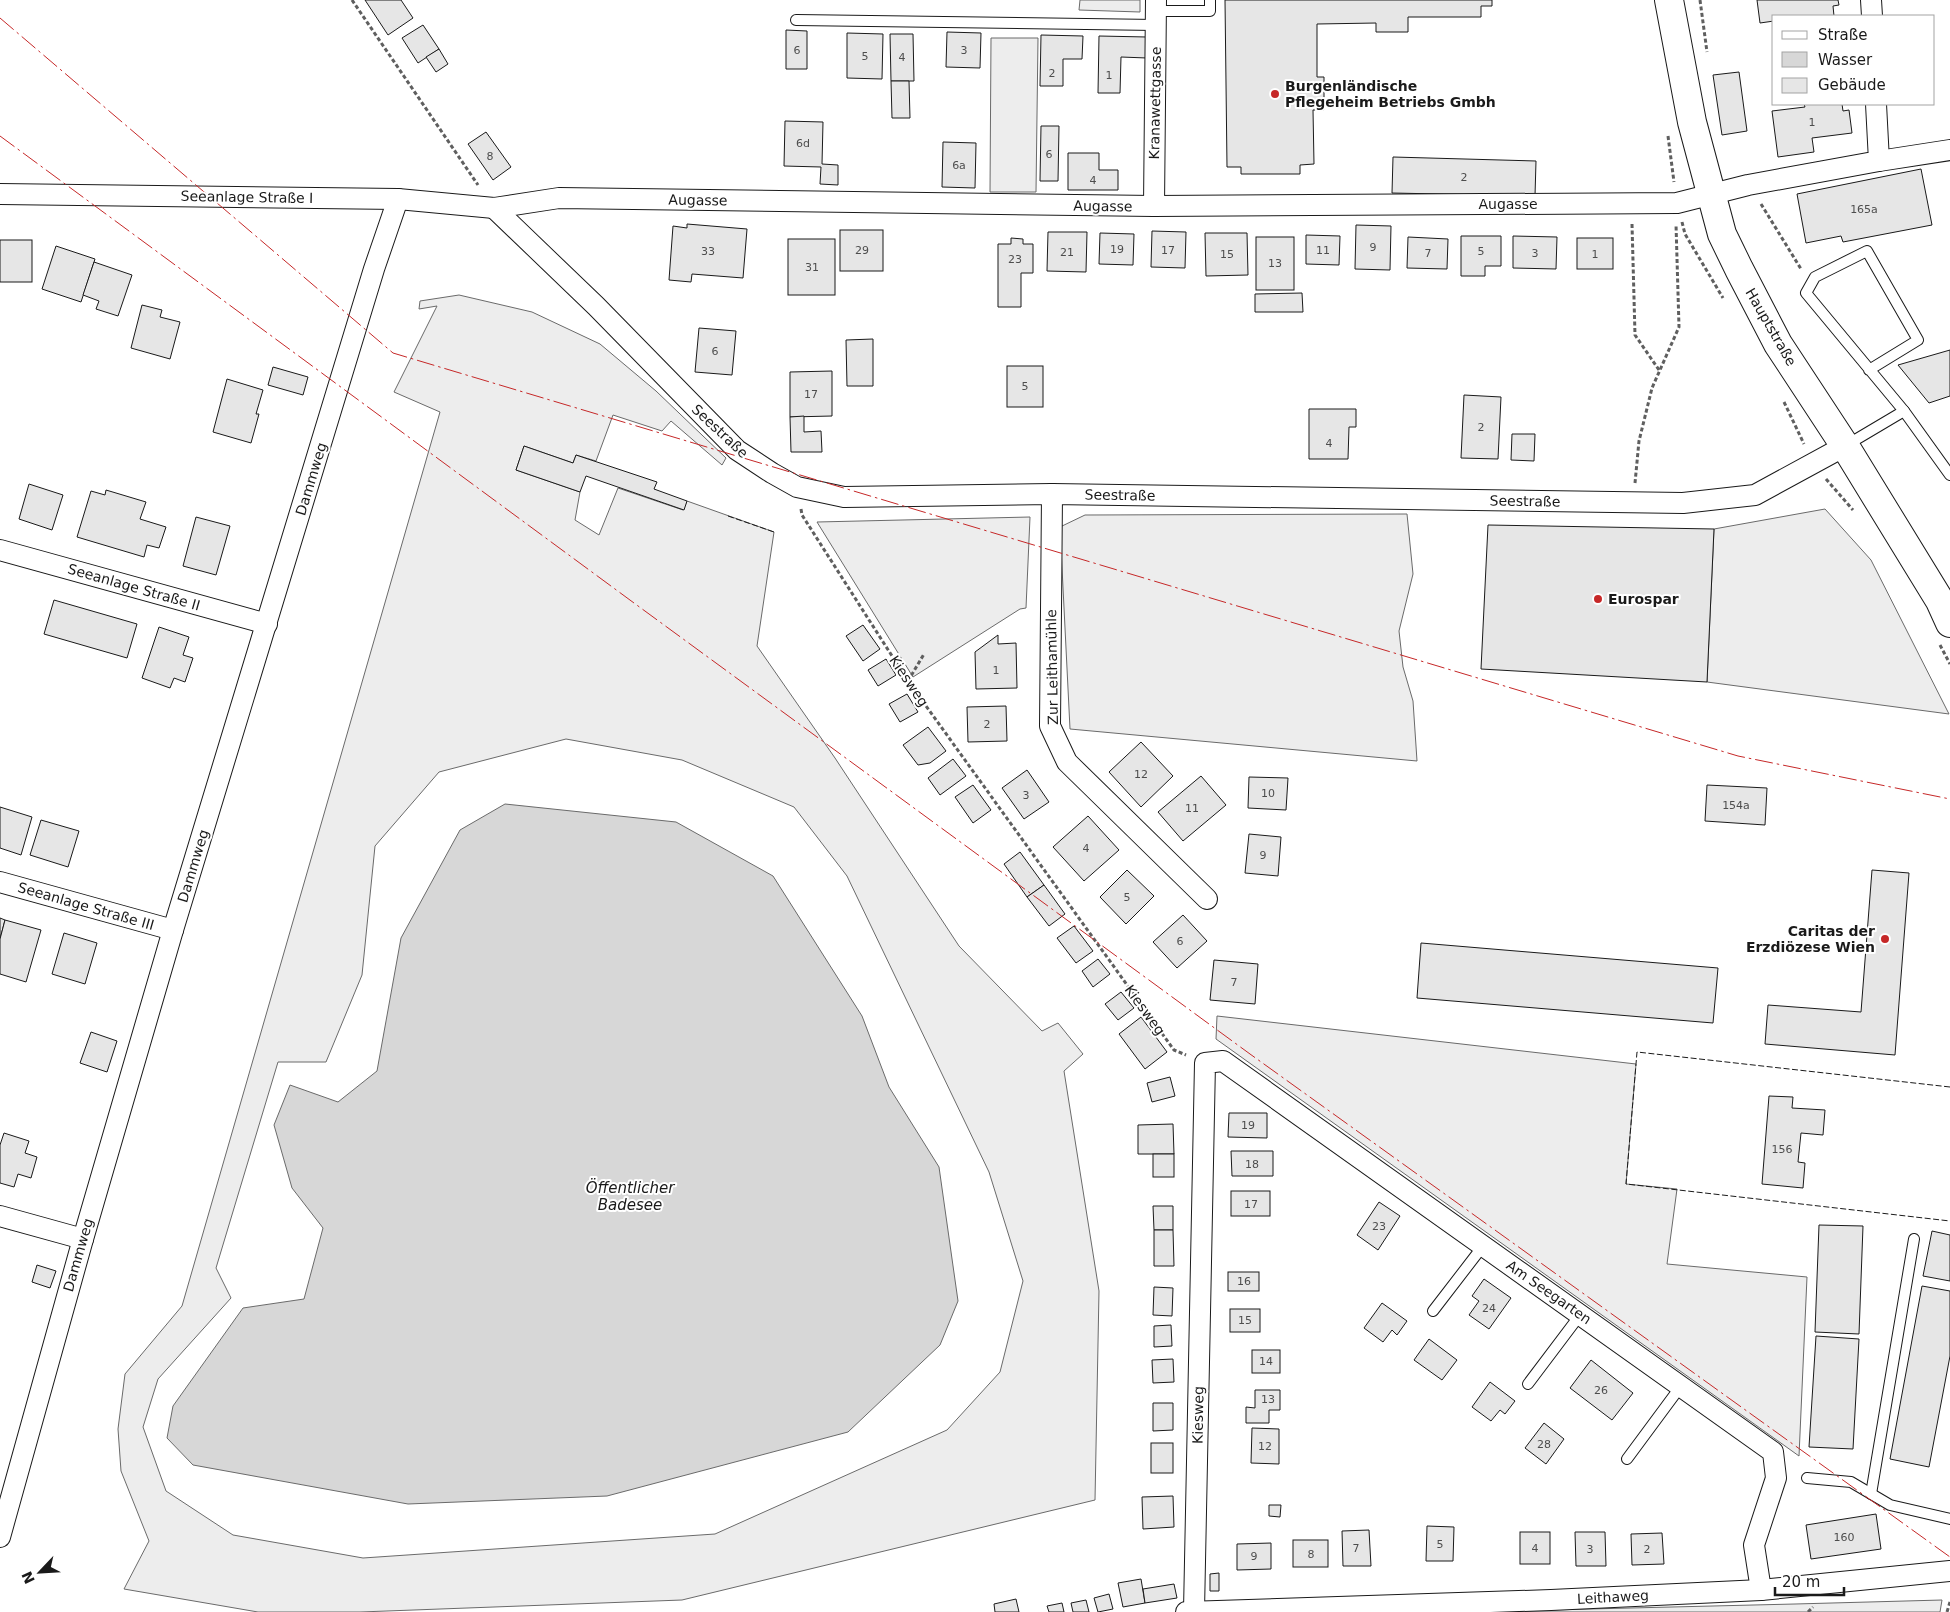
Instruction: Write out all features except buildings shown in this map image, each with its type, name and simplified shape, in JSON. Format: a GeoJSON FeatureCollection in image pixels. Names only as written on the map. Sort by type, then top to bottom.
{"type":"FeatureCollection","features":[{"type":"Feature","properties":{"kind":"main road","name":"Hauptstraße"},"geometry":{"type":"LineString","coordinates":[[1669,0],[1692,122],[1722,234],[1738,269],[1778,344],[1845,446],[1940,601],[1950,622]]}},
{"type":"Feature","properties":{"kind":"street"},"geometry":{"type":"LineString","coordinates":[[1871,0],[1872,15]]}},
{"type":"Feature","properties":{"kind":"street","name":"Kranawettgasse"},"geometry":{"type":"LineString","coordinates":[[1154,206],[1156,12]]}},
{"type":"Feature","properties":{"kind":"street"},"geometry":{"type":"LineString","coordinates":[[1876,105],[1879,162]]}},
{"type":"Feature","properties":{"kind":"street","name":"Augasse"},"geometry":{"type":"LineString","coordinates":[[494,208],[559,198],[1154,206],[1678,204],[1748,185],[1950,150]]}},
{"type":"Feature","properties":{"kind":"street","name":"Seeanlage Straße I"},"geometry":{"type":"LineString","coordinates":[[0,194],[398,199],[494,208]]}},
{"type":"Feature","properties":{"kind":"street","name":"Dammweg"},"geometry":{"type":"LineString","coordinates":[[0,1537],[83,1239],[173,930],[374,269],[398,199]]}},
{"type":"Feature","properties":{"kind":"street","name":"Seestraße"},"geometry":{"type":"LineString","coordinates":[[494,208],[596,306],[737,450],[797,487],[844,497],[1052,494],[1683,503],[1755,495],[1845,446]]}},
{"type":"Feature","properties":{"kind":"street","name":"Zur Leithamühle"},"geometry":{"type":"LineString","coordinates":[[1052,494],[1050,726],[1067,762],[1207,899]]}},
{"type":"Feature","properties":{"kind":"street","name":"Seeanlage Straße II"},"geometry":{"type":"LineString","coordinates":[[0,550],[267,624]]}},
{"type":"Feature","properties":{"kind":"street","name":"Seeanlage Straße III"},"geometry":{"type":"LineString","coordinates":[[0,882],[173,930]]}},
{"type":"Feature","properties":{"kind":"street","name":"Am Seegarten"},"geometry":{"type":"LineString","coordinates":[[1205,1063],[1223,1061],[1774,1452],[1776,1478],[1754,1545],[1762,1590]]}},
{"type":"Feature","properties":{"kind":"street","name":"Kiesweg"},"geometry":{"type":"LineString","coordinates":[[1190,1611],[1205,1063]]}},
{"type":"Feature","properties":{"kind":"street"},"geometry":{"type":"LineString","coordinates":[[0,1216],[83,1239]]}},
{"type":"Feature","properties":{"kind":"street","name":"Leithaweg"},"geometry":{"type":"LineString","coordinates":[[1190,1611],[1541,1600],[1762,1590],[1950,1571]]}},
{"type":"Feature","properties":{"kind":"lane"},"geometry":{"type":"LineString","coordinates":[[796,20],[1210,12],[1210,0]]}},
{"type":"Feature","properties":{"kind":"lane"},"geometry":{"type":"LineString","coordinates":[[1869,370],[1918,340],[1867,251],[1815,277],[1806,293],[1869,370],[1904,411],[1950,475]]}},
{"type":"Feature","properties":{"kind":"lane"},"geometry":{"type":"LineString","coordinates":[[1845,446],[1904,411]]}},
{"type":"Feature","properties":{"kind":"lane"},"geometry":{"type":"LineString","coordinates":[[1871,1494],[1914,1239]]}},
{"type":"Feature","properties":{"kind":"lane"},"geometry":{"type":"LineString","coordinates":[[1433,1311],[1483,1246]]}},
{"type":"Feature","properties":{"kind":"lane"},"geometry":{"type":"LineString","coordinates":[[1528,1384],[1580,1314]]}},
{"type":"Feature","properties":{"kind":"lane"},"geometry":{"type":"LineString","coordinates":[[1627,1459],[1681,1386]]}},
{"type":"Feature","properties":{"kind":"lane"},"geometry":{"type":"LineString","coordinates":[[1807,1478],[1851,1482],[1890,1505],[1950,1520]]}},
{"type":"Feature","properties":{"kind":"path"},"geometry":{"type":"LineString","coordinates":[[352,0],[494,208]]}},
{"type":"Feature","properties":{"kind":"path"},"geometry":{"type":"LineString","coordinates":[[1748,185],[1765,209],[1810,284]]}},
{"type":"Feature","properties":{"kind":"path"},"geometry":{"type":"LineString","coordinates":[[1632,204],[1635,335],[1660,371]]}},
{"type":"Feature","properties":{"kind":"path"},"geometry":{"type":"LineString","coordinates":[[1633,502],[1639,440],[1652,388],[1679,327],[1675,232],[1678,204]]}},
{"type":"Feature","properties":{"kind":"path","name":"Kiesweg"},"geometry":{"type":"LineString","coordinates":[[797,487],[802,515],[908,681],[1174,1050],[1205,1063]]}},
{"type":"Feature","properties":{"kind":"path"},"geometry":{"type":"LineString","coordinates":[[908,681],[924,654]]}},
{"type":"Feature","properties":{"kind":"path"},"geometry":{"type":"LineString","coordinates":[[1947,1612],[1950,1602]]}},
{"type":"Feature","properties":{"kind":"shaded area"},"geometry":{"type":"Polygon","coordinates":[[[1080,0],[1140,0],[1140,12],[1079,10],[1080,0]]]}},
{"type":"Feature","properties":{"kind":"shaded area"},"geometry":{"type":"Polygon","coordinates":[[[991,38],[1038,38],[1036,192],[990,192],[991,38]]]}},
{"type":"Feature","properties":{"kind":"shaded area"},"geometry":{"type":"Polygon","coordinates":[[[459,295],[532,312],[600,344],[656,391],[726,458],[722,465],[671,421],[662,431],[613,415],[596,461],[576,455],[573,463],[524,446],[516,470],[580,492],[575,520],[599,535],[618,488],[683,510],[687,501],[774,532],[757,646],[835,758],[959,946],[1042,1031],[1058,1023],[1083,1054],[1064,1071],[1099,1291],[1095,1500],[682,1600],[360,1612],[258,1612],[124,1589],[149,1541],[121,1471],[118,1429],[125,1374],[182,1306],[440,412],[394,392],[437,306],[419,309],[420,301],[459,295]],[[566,739],[439,772],[375,846],[362,975],[326,1062],[278,1062],[216,1268],[231,1298],[158,1379],[143,1427],[166,1491],[233,1535],[363,1558],[715,1534],[947,1430],[1000,1372],[1023,1281],[989,1172],[847,876],[794,807],[682,760],[566,739]]]}},
{"type":"Feature","properties":{"kind":"shaded area"},"geometry":{"type":"Polygon","coordinates":[[[1825,509],[1871,560],[1949,714],[1707,682],[1714,529],[1825,509]]]}},
{"type":"Feature","properties":{"kind":"shaded area"},"geometry":{"type":"Polygon","coordinates":[[[1407,514],[1413,574],[1399,631],[1403,667],[1413,701],[1417,761],[1070,729],[1060,527],[1085,515],[1407,514]]]}},
{"type":"Feature","properties":{"kind":"shaded area"},"geometry":{"type":"Polygon","coordinates":[[[1030,517],[1026,608],[1020,609],[913,677],[817,522],[1030,517]]]}},
{"type":"Feature","properties":{"kind":"shaded area"},"geometry":{"type":"Polygon","coordinates":[[[1217,1016],[1636,1064],[1626,1184],[1677,1189],[1667,1264],[1807,1277],[1799,1456],[1216,1039],[1217,1016]]]}},
{"type":"Feature","properties":{"kind":"shaded area"},"geometry":{"type":"Polygon","coordinates":[[[1942,1600],[1940,1612],[1467,1612],[1795,1604],[1942,1600]]]}},
{"type":"Feature","properties":{"kind":"water","name":"Öffentlicher Badesee"},"geometry":{"type":"Polygon","coordinates":[[[505,804],[676,822],[773,876],[862,1016],[889,1087],[939,1167],[958,1301],[940,1345],[848,1432],[607,1496],[408,1504],[193,1465],[167,1438],[173,1406],[243,1308],[304,1299],[323,1228],[292,1188],[274,1125],[290,1085],[338,1102],[377,1071],[401,938],[460,830],[505,804]]]}},
{"type":"Feature","properties":{"kind":"fence"},"geometry":{"type":"LineString","coordinates":[[728,516],[774,532]]}},
{"type":"Feature","properties":{"kind":"fence"},"geometry":{"type":"LineString","coordinates":[[1950,1087],[1637,1052],[1626,1184],[1950,1221]]}},
{"type":"Feature","properties":{"kind":"power"},"geometry":{"type":"LineString","coordinates":[[0,18],[393,353],[1738,756],[1950,799]]}},
{"type":"Feature","properties":{"kind":"power"},"geometry":{"type":"LineString","coordinates":[[0,136],[1250,1054],[1950,1557]]}},
{"type":"Feature","properties":{"kind":"place","name":"Burgenländische Pflegeheim Betriebs Gmbh"},"geometry":{"type":"Point","coordinates":[1275,94]}},
{"type":"Feature","properties":{"kind":"place","name":"Eurospar"},"geometry":{"type":"Point","coordinates":[1598,599]}},
{"type":"Feature","properties":{"kind":"place","name":"Caritas der Erzdiözese Wien"},"geometry":{"type":"Point","coordinates":[1885,939]}}]}
